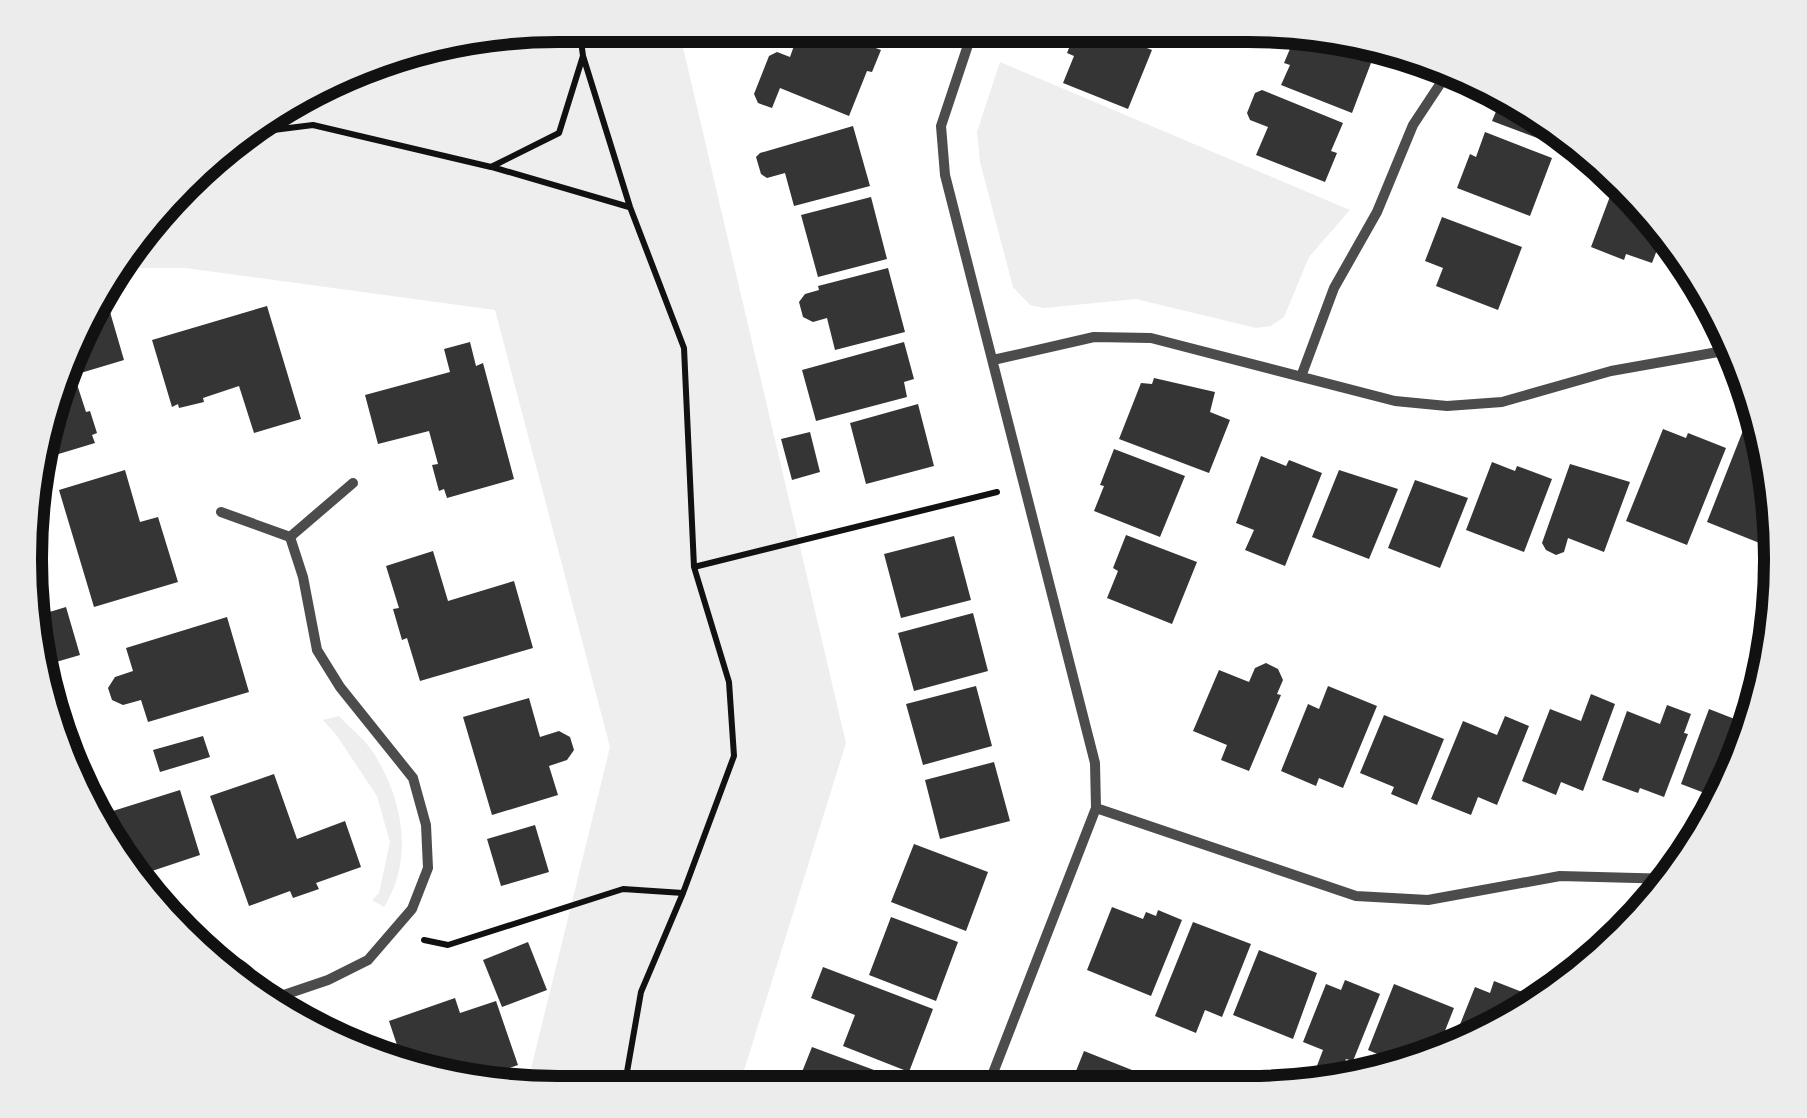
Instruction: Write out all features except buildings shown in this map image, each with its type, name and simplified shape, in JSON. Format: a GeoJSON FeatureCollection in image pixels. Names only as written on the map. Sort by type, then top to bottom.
{"type":"FeatureCollection","features":[{"type":"Feature","properties":{"kind":"street"},"geometry":{"type":"LineString","coordinates":[[969,42],[941,126],[946,175],[1095,762],[1096,808],[991,1076]]}},
{"type":"Feature","properties":{"kind":"street"},"geometry":{"type":"LineString","coordinates":[[1302,374],[1334,288],[1377,212],[1414,125],[1443,81]]}},
{"type":"Feature","properties":{"kind":"street"},"geometry":{"type":"LineString","coordinates":[[993,360],[1094,337],[1151,338],[1396,401],[1447,406],[1502,402],[1611,372],[1721,352]]}},
{"type":"Feature","properties":{"kind":"street"},"geometry":{"type":"LineString","coordinates":[[290,537],[353,482]]}},
{"type":"Feature","properties":{"kind":"street"},"geometry":{"type":"LineString","coordinates":[[221,512],[290,537]]}},
{"type":"Feature","properties":{"kind":"street"},"geometry":{"type":"LineString","coordinates":[[283,995],[328,980],[368,960],[412,908],[428,868],[426,826],[413,778],[340,687],[317,650],[303,577],[290,537]]}},
{"type":"Feature","properties":{"kind":"street"},"geometry":{"type":"LineString","coordinates":[[1096,808],[1356,896],[1428,900],[1560,876],[1653,879]]}},
{"type":"Feature","properties":{"kind":"path"},"geometry":{"type":"LineString","coordinates":[[582,42],[630,207],[684,348],[694,567],[729,682],[734,756],[684,893],[641,992],[626,1076]]}},
{"type":"Feature","properties":{"kind":"path"},"geometry":{"type":"LineString","coordinates":[[490,167],[559,133],[583,56]]}},
{"type":"Feature","properties":{"kind":"path"},"geometry":{"type":"LineString","coordinates":[[272,130],[313,125],[490,167],[630,207]]}},
{"type":"Feature","properties":{"kind":"path"},"geometry":{"type":"LineString","coordinates":[[694,567],[1022,485]]}},
{"type":"Feature","properties":{"kind":"path"},"geometry":{"type":"LineString","coordinates":[[394,933],[448,945],[624,890],[684,893]]}},
{"type":"Feature","properties":{"kind":"shaded area"},"geometry":{"type":"Polygon","coordinates":[[[682,42],[846,743],[742,1076],[530,1074],[610,747],[495,310],[185,268],[133,268],[194,194],[272,130],[361,82],[429,63],[429,59],[458,52],[525,44],[682,42]]]}},
{"type":"Feature","properties":{"kind":"shaded area"},"geometry":{"type":"Polygon","coordinates":[[[1000,62],[1350,210],[1309,257],[1284,317],[1271,326],[1256,328],[1136,299],[1044,308],[1030,305],[1013,287],[980,162],[977,132],[1000,62]]]}},
{"type":"Feature","properties":{"kind":"shaded area"},"geometry":{"type":"Polygon","coordinates":[[[339,716],[373,751],[386,775],[398,813],[402,851],[399,871],[384,907],[372,900],[379,893],[390,842],[377,796],[323,720],[339,716]]]}}]}
